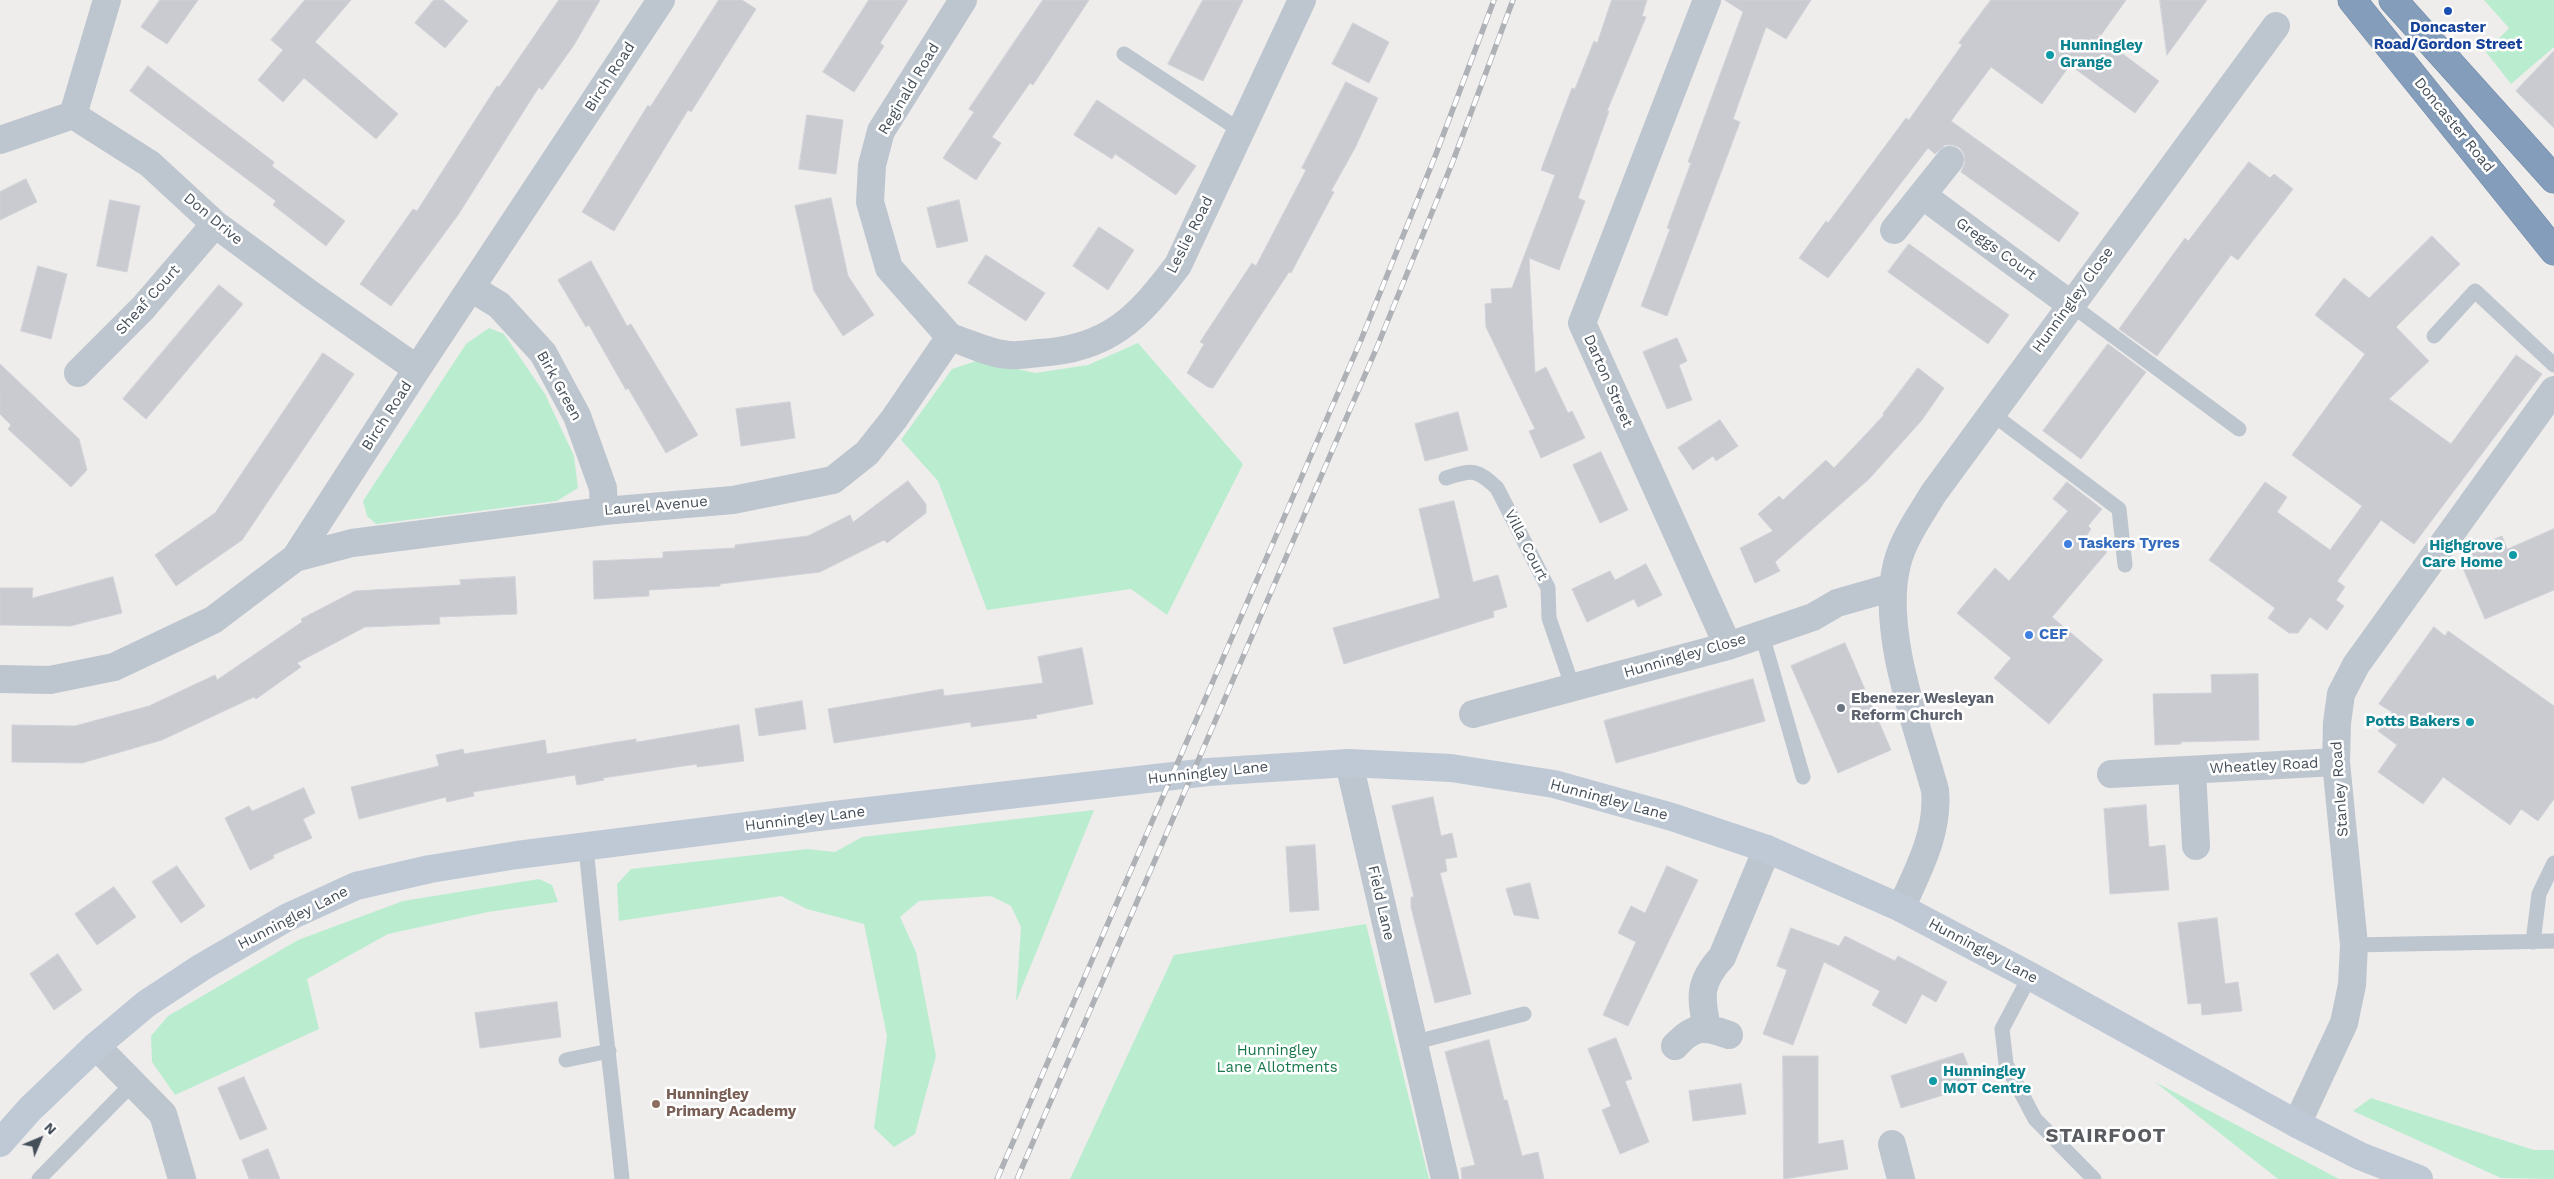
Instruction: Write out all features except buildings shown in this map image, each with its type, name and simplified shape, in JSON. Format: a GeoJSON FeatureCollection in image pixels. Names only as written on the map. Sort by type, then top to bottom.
{"type":"FeatureCollection","features":[{"type":"Feature","properties":{"kind":"highway","name":"Doncaster Road"},"geometry":{"type":"LineString","coordinates":[[2352,0],[2554,250]]}},
{"type":"Feature","properties":{"kind":"highway"},"geometry":{"type":"LineString","coordinates":[[2393,0],[2554,179]]}},
{"type":"Feature","properties":{"kind":"main road","name":"Hunningley Lane"},"geometry":{"type":"LineString","coordinates":[[0,1142],[30,1109],[96,1046],[146,1004],[202,966],[286,918],[356,886],[430,869],[586,846],[1208,772],[1350,763],[1451,768],[1554,784],[1711,829],[1767,849],[1901,908],[2030,976],[2297,1124],[2360,1156],[2419,1179]]}},
{"type":"Feature","properties":{"kind":"street"},"geometry":{"type":"LineString","coordinates":[[0,140],[73,115],[107,0]]}},
{"type":"Feature","properties":{"kind":"street","name":"Birch Road"},"geometry":{"type":"LineString","coordinates":[[0,679],[50,680],[114,667],[214,620],[295,558],[417,369],[661,0]]}},
{"type":"Feature","properties":{"kind":"street","name":"Reginald Road"},"geometry":{"type":"LineString","coordinates":[[950,337],[889,268],[870,202],[872,165],[881,131],[963,0]]}},
{"type":"Feature","properties":{"kind":"street","name":"Leslie Road"},"geometry":{"type":"LineString","coordinates":[[950,337],[1008,355],[1068,352],[1100,341],[1128,321],[1154,297],[1178,265],[1302,0]]}},
{"type":"Feature","properties":{"kind":"street","name":"Darton Street"},"geometry":{"type":"LineString","coordinates":[[1707,0],[1582,323],[1728,646]]}},
{"type":"Feature","properties":{"kind":"street","name":"Hunningley Close"},"geometry":{"type":"LineString","coordinates":[[1901,908],[1928,848],[1937,810],[1935,790],[1894,642],[1893,586],[1903,545],[1933,494],[1991,413],[2276,26]]}},
{"type":"Feature","properties":{"kind":"street","name":"Don Drive"},"geometry":{"type":"LineString","coordinates":[[73,115],[150,164],[216,224],[318,300],[417,369]]}},
{"type":"Feature","properties":{"kind":"street"},"geometry":{"type":"LineString","coordinates":[[1894,230],[1950,160]]}},
{"type":"Feature","properties":{"kind":"street","name":"Greggs Court"},"geometry":{"type":"LineString","coordinates":[[1922,195],[2070,304]]}},
{"type":"Feature","properties":{"kind":"street","name":"Sheaf Court"},"geometry":{"type":"LineString","coordinates":[[78,373],[143,308],[216,224]]}},
{"type":"Feature","properties":{"kind":"street","name":"Birk Green"},"geometry":{"type":"LineString","coordinates":[[471,288],[499,306],[543,353],[577,416],[603,488],[604,511]]}},
{"type":"Feature","properties":{"kind":"street","name":"Laurel Avenue"},"geometry":{"type":"LineString","coordinates":[[295,558],[352,543],[604,511],[733,500],[833,480],[866,452],[894,420],[950,337]]}},
{"type":"Feature","properties":{"kind":"street","name":"Stanley Road"},"geometry":{"type":"LineString","coordinates":[[2297,1124],[2344,1023],[2352,985],[2354,945],[2336,762],[2337,723],[2341,694],[2356,665],[2554,390]]}},
{"type":"Feature","properties":{"kind":"street","name":"Hunningley Close"},"geometry":{"type":"LineString","coordinates":[[1473,714],[1728,646],[1812,617],[1838,603],[1893,586]]}},
{"type":"Feature","properties":{"kind":"street","name":"Wheatley Road"},"geometry":{"type":"LineString","coordinates":[[2110,774],[2336,762]]}},
{"type":"Feature","properties":{"kind":"street","name":"Field Lane"},"geometry":{"type":"LineString","coordinates":[[1350,763],[1412,1043],[1445,1179]]}},
{"type":"Feature","properties":{"kind":"street","name":"Wheatley Road"},"geometry":{"type":"LineString","coordinates":[[2192,770],[2196,846]]}},
{"type":"Feature","properties":{"kind":"street"},"geometry":{"type":"LineString","coordinates":[[1675,1046],[1687,1033],[1718,1031],[1701,1002],[1703,987],[1709,971],[1722,958],[1767,849]]}},
{"type":"Feature","properties":{"kind":"street"},"geometry":{"type":"LineString","coordinates":[[96,1046],[163,1114],[182,1179]]}},
{"type":"Feature","properties":{"kind":"street"},"geometry":{"type":"LineString","coordinates":[[1892,1144],[1901,1179]]}},
{"type":"Feature","properties":{"kind":"lane"},"geometry":{"type":"LineString","coordinates":[[1124,54],[1241,131]]}},
{"type":"Feature","properties":{"kind":"lane"},"geometry":{"type":"LineString","coordinates":[[2434,336],[2475,291],[2554,365]]}},
{"type":"Feature","properties":{"kind":"lane"},"geometry":{"type":"LineString","coordinates":[[2070,304],[2239,429]]}},
{"type":"Feature","properties":{"kind":"lane"},"geometry":{"type":"LineString","coordinates":[[1991,413],[2119,509],[2126,565]]}},
{"type":"Feature","properties":{"kind":"lane","name":"Villa Court"},"geometry":{"type":"LineString","coordinates":[[1446,478],[1471,470],[1484,476],[1497,488],[1548,588],[1549,618],[1573,688]]}},
{"type":"Feature","properties":{"kind":"lane"},"geometry":{"type":"LineString","coordinates":[[1762,634],[1803,777]]}},
{"type":"Feature","properties":{"kind":"lane"},"geometry":{"type":"LineString","coordinates":[[586,846],[593,925],[609,1051],[622,1179]]}},
{"type":"Feature","properties":{"kind":"lane"},"geometry":{"type":"LineString","coordinates":[[2533,942],[2538,894],[2554,863]]}},
{"type":"Feature","properties":{"kind":"lane"},"geometry":{"type":"LineString","coordinates":[[2354,945],[2554,941]]}},
{"type":"Feature","properties":{"kind":"lane"},"geometry":{"type":"LineString","coordinates":[[2030,976],[2002,1028],[2006,1064],[2035,1119],[2094,1179]]}},
{"type":"Feature","properties":{"kind":"lane"},"geometry":{"type":"LineString","coordinates":[[1412,1043],[1524,1014]]}},
{"type":"Feature","properties":{"kind":"lane"},"geometry":{"type":"LineString","coordinates":[[566,1060],[609,1051]]}},
{"type":"Feature","properties":{"kind":"lane"},"geometry":{"type":"LineString","coordinates":[[39,1179],[132,1084]]}},
{"type":"Feature","properties":{"kind":"green space"},"geometry":{"type":"Polygon","coordinates":[[[2484,0],[2554,0],[2554,47],[2511,84],[2486,52],[2509,28],[2484,0]]]}},
{"type":"Feature","properties":{"kind":"green space"},"geometry":{"type":"Polygon","coordinates":[[[489,328],[504,334],[545,394],[574,456],[578,488],[557,501],[376,524],[367,516],[363,501],[466,344],[489,328]]]}},
{"type":"Feature","properties":{"kind":"green space"},"geometry":{"type":"Polygon","coordinates":[[[1138,343],[1243,464],[1167,615],[1131,589],[987,610],[938,481],[901,440],[952,369],[979,360],[1035,373],[1088,365],[1138,343]]]}},
{"type":"Feature","properties":{"kind":"green space"},"geometry":{"type":"Polygon","coordinates":[[[1094,810],[1016,1002],[1021,927],[1011,906],[991,896],[919,901],[900,917],[916,952],[936,1056],[915,1134],[894,1147],[874,1128],[887,1036],[864,924],[807,909],[781,896],[619,921],[617,884],[631,869],[807,849],[835,852],[862,837],[1094,810]]]}},
{"type":"Feature","properties":{"kind":"green space"},"geometry":{"type":"Polygon","coordinates":[[[539,879],[552,885],[558,902],[488,912],[388,934],[307,979],[319,1029],[175,1095],[152,1062],[151,1036],[168,1016],[298,940],[403,901],[539,879]]]}},
{"type":"Feature","properties":{"kind":"green space","name":"Hunningley Lane Allotments"},"geometry":{"type":"Polygon","coordinates":[[[1366,924],[1429,1179],[1070,1179],[1174,955],[1366,924]]]}},
{"type":"Feature","properties":{"kind":"green space"},"geometry":{"type":"Polygon","coordinates":[[[2155,1082],[2339,1179],[2278,1179],[2155,1082]]]}},
{"type":"Feature","properties":{"kind":"green space"},"geometry":{"type":"Polygon","coordinates":[[[2371,1098],[2534,1150],[2554,1150],[2554,1179],[2501,1178],[2353,1111],[2371,1098]]]}},
{"type":"Feature","properties":{"kind":"railway"},"geometry":{"type":"LineString","coordinates":[[997,1179],[1361,340],[1436,154],[1494,0]]}},
{"type":"Feature","properties":{"kind":"railway"},"geometry":{"type":"LineString","coordinates":[[1017,1179],[1377,347],[1453,161],[1513,0]]}},
{"type":"Feature","properties":{"kind":"place","name":"Doncaster Road/Gordon Street"},"geometry":{"type":"Point","coordinates":[2448,11]}},
{"type":"Feature","properties":{"kind":"place","name":"Hunningley Grange"},"geometry":{"type":"Point","coordinates":[2050,55]}},
{"type":"Feature","properties":{"kind":"place","name":"Taskers Tyres"},"geometry":{"type":"Point","coordinates":[2068,544]}},
{"type":"Feature","properties":{"kind":"place","name":"Highgrove Care Home"},"geometry":{"type":"Point","coordinates":[2513,555]}},
{"type":"Feature","properties":{"kind":"place","name":"CEF"},"geometry":{"type":"Point","coordinates":[2029,635]}},
{"type":"Feature","properties":{"kind":"place","name":"Ebenezer Wesleyan Reform Church"},"geometry":{"type":"Point","coordinates":[1841,708]}},
{"type":"Feature","properties":{"kind":"place","name":"Potts Bakers"},"geometry":{"type":"Point","coordinates":[2470,722]}},
{"type":"Feature","properties":{"kind":"place","name":"Hunningley MOT Centre"},"geometry":{"type":"Point","coordinates":[1933,1081]}},
{"type":"Feature","properties":{"kind":"place","name":"Hunningley Primary Academy"},"geometry":{"type":"Point","coordinates":[656,1104]}},
{"type":"Feature","properties":{"kind":"district","name":"STAIRFOOT"},"geometry":{"type":"Point","coordinates":[2106,1136]}}]}
